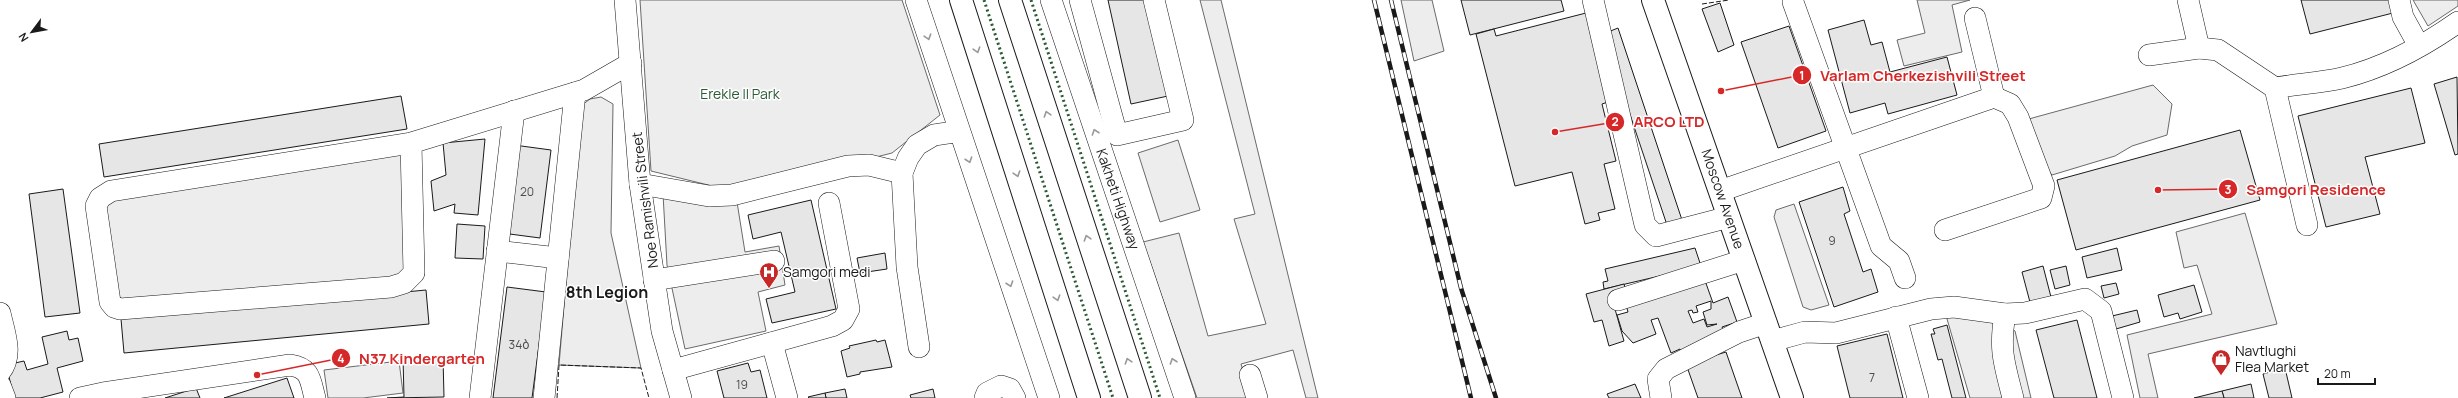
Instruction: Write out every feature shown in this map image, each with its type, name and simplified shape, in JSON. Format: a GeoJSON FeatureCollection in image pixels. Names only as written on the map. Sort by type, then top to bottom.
{"type":"FeatureCollection","features":[{"type":"Feature","properties":{"kind":"main road"},"geometry":{"type":"LineString","coordinates":[[960,0],[1089,398]]}},
{"type":"Feature","properties":{"kind":"main road"},"geometry":{"type":"LineString","coordinates":[[1010,0],[1140,398]]}},
{"type":"Feature","properties":{"kind":"main road","name":"Moscow Avenue"},"geometry":{"type":"LineString","coordinates":[[1656,1],[1792,398]]}},
{"type":"Feature","properties":{"kind":"street","name":"Noe Ramishvili Street"},"geometry":{"type":"LineString","coordinates":[[626,0],[640,184],[662,330],[681,398]]}},
{"type":"Feature","properties":{"kind":"street"},"geometry":{"type":"LineString","coordinates":[[916,0],[1049,398]]}},
{"type":"Feature","properties":{"kind":"street","name":"Kakheti Highway"},"geometry":{"type":"LineString","coordinates":[[1051,0],[1185,398]]}},
{"type":"Feature","properties":{"kind":"street"},"geometry":{"type":"LineString","coordinates":[[1080,0],[1117,135],[1183,120],[1154,0]]}},
{"type":"Feature","properties":{"kind":"street"},"geometry":{"type":"LineString","coordinates":[[1592,0],[1644,226],[1656,236],[1729,216]]}},
{"type":"Feature","properties":{"kind":"street"},"geometry":{"type":"LineString","coordinates":[[2188,0],[2199,48]]}},
{"type":"Feature","properties":{"kind":"street"},"geometry":{"type":"LineString","coordinates":[[2399,0],[2403,16],[2419,46]]}},
{"type":"Feature","properties":{"kind":"street"},"geometry":{"type":"LineString","coordinates":[[1793,2],[1844,149],[1881,246],[1899,261],[1905,278]]}},
{"type":"Feature","properties":{"kind":"street"},"geometry":{"type":"LineString","coordinates":[[1975,18],[1994,97]]}},
{"type":"Feature","properties":{"kind":"street"},"geometry":{"type":"LineString","coordinates":[[2149,55],[2199,48],[2218,50],[2275,88],[2343,78],[2390,60],[2419,46],[2458,22]]}},
{"type":"Feature","properties":{"kind":"street"},"geometry":{"type":"LineString","coordinates":[[411,142],[414,273],[404,282],[391,287],[120,309],[114,307],[110,302],[96,206],[100,198],[111,191],[411,142],[575,93],[609,77],[631,63]]}},
{"type":"Feature","properties":{"kind":"street"},"geometry":{"type":"LineString","coordinates":[[2275,88],[2307,225]]}},
{"type":"Feature","properties":{"kind":"street"},"geometry":{"type":"LineString","coordinates":[[544,398],[575,93]]}},
{"type":"Feature","properties":{"kind":"street"},"geometry":{"type":"LineString","coordinates":[[1720,191],[1994,97],[2010,104],[2018,117],[2044,186],[2041,198],[1945,230]]}},
{"type":"Feature","properties":{"kind":"street"},"geometry":{"type":"LineString","coordinates":[[480,398],[514,111]]}},
{"type":"Feature","properties":{"kind":"street"},"geometry":{"type":"LineString","coordinates":[[919,347],[908,267],[902,173],[908,158],[917,145],[934,135],[954,132],[961,136]]}},
{"type":"Feature","properties":{"kind":"street"},"geometry":{"type":"LineString","coordinates":[[640,184],[709,196],[732,195],[848,166],[869,165],[902,173]]}},
{"type":"Feature","properties":{"kind":"street"},"geometry":{"type":"LineString","coordinates":[[673,370],[832,326],[843,320],[849,309],[829,203]]}},
{"type":"Feature","properties":{"kind":"street"},"geometry":{"type":"LineString","coordinates":[[497,251],[558,258]]}},
{"type":"Feature","properties":{"kind":"street"},"geometry":{"type":"LineString","coordinates":[[654,280],[774,260]]}},
{"type":"Feature","properties":{"kind":"street"},"geometry":{"type":"LineString","coordinates":[[1618,300],[1744,260]]}},
{"type":"Feature","properties":{"kind":"street"},"geometry":{"type":"LineString","coordinates":[[1661,398],[1658,379],[1666,368],[1739,332],[1836,333],[1896,317],[1954,307],[2005,314],[2025,313],[2085,299],[2101,311],[2123,398]]}},
{"type":"Feature","properties":{"kind":"street"},"geometry":{"type":"LineString","coordinates":[[0,313],[8,351],[7,360],[0,372]]}},
{"type":"Feature","properties":{"kind":"street"},"geometry":{"type":"LineString","coordinates":[[2005,314],[2001,338],[2001,353],[2013,398]]}},
{"type":"Feature","properties":{"kind":"street"},"geometry":{"type":"LineString","coordinates":[[1896,317],[1918,398]]}},
{"type":"Feature","properties":{"kind":"street"},"geometry":{"type":"LineString","coordinates":[[772,343],[787,398]]}},
{"type":"Feature","properties":{"kind":"street"},"geometry":{"type":"LineString","coordinates":[[80,398],[102,392],[290,365],[301,366],[307,372],[315,398]]}},
{"type":"Feature","properties":{"kind":"street"},"geometry":{"type":"LineString","coordinates":[[1250,375],[1257,398]]}},
{"type":"Feature","properties":{"kind":"street"},"geometry":{"type":"LineString","coordinates":[[0,385],[5,398]]}},
{"type":"Feature","properties":{"kind":"street"},"geometry":{"type":"LineString","coordinates":[[979,398],[1001,386],[1010,389],[1015,398]]}},
{"type":"Feature","properties":{"kind":"shaded area","name":"Erekle II Park"},"geometry":{"type":"Polygon","coordinates":[[[640,0],[902,0],[940,115],[892,153],[737,192],[651,171],[640,0]]]}},
{"type":"Feature","properties":{"kind":"shaded area"},"geometry":{"type":"Polygon","coordinates":[[[1200,0],[1221,0],[1318,398],[1306,398],[1293,350],[1241,364],[1251,398],[1197,398],[1143,242],[1179,233],[1208,336],[1266,324],[1234,219],[1255,214],[1200,0]]]}},
{"type":"Feature","properties":{"kind":"shaded area"},"geometry":{"type":"Polygon","coordinates":[[[1401,0],[1432,0],[1444,51],[1414,61],[1401,0]]]}},
{"type":"Feature","properties":{"kind":"shaded area"},"geometry":{"type":"Polygon","coordinates":[[[1917,0],[1970,0],[1952,5],[1962,52],[1904,66],[1897,40],[1925,33],[1917,0]]]}},
{"type":"Feature","properties":{"kind":"shaded area"},"geometry":{"type":"Polygon","coordinates":[[[2413,0],[2458,0],[2458,6],[2428,26],[2413,0]]]}},
{"type":"Feature","properties":{"kind":"shaded area"},"geometry":{"type":"Polygon","coordinates":[[[2153,85],[2172,104],[2167,135],[2132,146],[2115,156],[2052,175],[2042,163],[2025,120],[2153,85]]]}},
{"type":"Feature","properties":{"kind":"shaded area"},"geometry":{"type":"Polygon","coordinates":[[[601,97],[613,104],[611,233],[641,368],[559,365],[581,106],[590,99],[601,97]]]}},
{"type":"Feature","properties":{"kind":"shaded area"},"geometry":{"type":"Polygon","coordinates":[[[1178,140],[1200,210],[1160,222],[1138,153],[1178,140]]]}},
{"type":"Feature","properties":{"kind":"shaded area"},"geometry":{"type":"Polygon","coordinates":[[[403,150],[405,272],[393,279],[121,300],[118,297],[104,208],[107,201],[403,150]]]}},
{"type":"Feature","properties":{"kind":"shaded area"},"geometry":{"type":"Polygon","coordinates":[[[663,194],[737,202],[745,252],[779,246],[785,285],[758,292],[766,331],[685,349],[667,265],[663,194]]]}},
{"type":"Feature","properties":{"kind":"shaded area"},"geometry":{"type":"Polygon","coordinates":[[[1794,204],[1829,305],[1811,310],[1803,307],[1774,217],[1776,210],[1794,204]]]}},
{"type":"Feature","properties":{"kind":"shaded area"},"geometry":{"type":"Polygon","coordinates":[[[2245,213],[2277,324],[2148,354],[2158,398],[2140,398],[2127,335],[2212,314],[2197,265],[2184,268],[2176,232],[2245,213]]]}},
{"type":"Feature","properties":{"kind":"shaded area"},"geometry":{"type":"Polygon","coordinates":[[[1945,312],[1997,320],[2015,331],[2031,398],[1970,398],[1945,312]]]}},
{"type":"Feature","properties":{"kind":"shaded area"},"geometry":{"type":"Polygon","coordinates":[[[399,361],[403,393],[363,398],[328,398],[324,370],[399,361]]]}},
{"type":"Feature","properties":{"kind":"building"},"geometry":{"type":"Polygon","coordinates":[[[1108,0],[1146,0],[1168,96],[1131,104],[1108,0]]]}},
{"type":"Feature","properties":{"kind":"building"},"geometry":{"type":"Polygon","coordinates":[[[1461,0],[1561,0],[1564,11],[1470,35],[1461,0]]]}},
{"type":"Feature","properties":{"kind":"building"},"geometry":{"type":"Polygon","coordinates":[[[2301,0],[2390,0],[2393,13],[2310,34],[2301,0]]]}},
{"type":"Feature","properties":{"kind":"building"},"geometry":{"type":"Polygon","coordinates":[[[1720,3],[1734,45],[1718,52],[1702,9],[1720,3]]]}},
{"type":"Feature","properties":{"kind":"building"},"geometry":{"type":"Polygon","coordinates":[[[1586,13],[1608,102],[1602,104],[1616,161],[1604,164],[1615,209],[1598,213],[1600,220],[1585,224],[1572,172],[1515,186],[1476,34],[1494,29],[1496,36],[1586,13]]]}},
{"type":"Feature","properties":{"kind":"building"},"geometry":{"type":"Polygon","coordinates":[[[1864,20],[1871,45],[1882,42],[1890,72],[1947,57],[1957,95],[1888,114],[1885,103],[1850,113],[1828,30],[1864,20]]]}},
{"type":"Feature","properties":{"kind":"building"},"geometry":{"type":"Polygon","coordinates":[[[1789,26],[1826,131],[1778,148],[1741,42],[1789,26]]]}},
{"type":"Feature","properties":{"kind":"building"},"geometry":{"type":"Polygon","coordinates":[[[1618,28],[1682,220],[1667,225],[1603,34],[1618,28]]]}},
{"type":"Feature","properties":{"kind":"building"},"geometry":{"type":"Polygon","coordinates":[[[2457,77],[2458,154],[2455,155],[2434,84],[2457,77]]]}},
{"type":"Feature","properties":{"kind":"building"},"geometry":{"type":"Polygon","coordinates":[[[2411,88],[2425,143],[2365,157],[2380,214],[2326,227],[2298,116],[2411,88]]]}},
{"type":"Feature","properties":{"kind":"building"},"geometry":{"type":"Polygon","coordinates":[[[401,96],[407,129],[104,177],[99,144],[401,96]]]}},
{"type":"Feature","properties":{"kind":"building"},"geometry":{"type":"Polygon","coordinates":[[[2240,130],[2260,200],[2076,250],[2057,180],[2240,130]]]}},
{"type":"Feature","properties":{"kind":"building"},"geometry":{"type":"Polygon","coordinates":[[[485,139],[478,215],[454,213],[455,204],[434,211],[431,181],[446,175],[443,143],[485,139]]]}},
{"type":"Feature","properties":{"kind":"building"},"geometry":{"type":"Polygon","coordinates":[[[514,145],[551,150],[540,238],[502,233],[514,145]]]}},
{"type":"Feature","properties":{"kind":"building"},"geometry":{"type":"Polygon","coordinates":[[[1843,187],[1850,211],[1844,214],[1863,272],[1871,269],[1878,292],[1834,307],[1799,202],[1843,187]]]}},
{"type":"Feature","properties":{"kind":"building"},"geometry":{"type":"Polygon","coordinates":[[[63,189],[80,313],[45,317],[29,194],[63,189]]]}},
{"type":"Feature","properties":{"kind":"building"},"geometry":{"type":"Polygon","coordinates":[[[811,200],[836,309],[772,323],[766,299],[795,292],[781,232],[753,239],[748,215],[811,200]]]}},
{"type":"Feature","properties":{"kind":"building"},"geometry":{"type":"Polygon","coordinates":[[[457,224],[485,226],[483,259],[455,258],[457,224]]]}},
{"type":"Feature","properties":{"kind":"building"},"geometry":{"type":"Polygon","coordinates":[[[1695,248],[1703,272],[1664,275],[1604,289],[1603,282],[1608,281],[1605,269],[1695,248]]]}},
{"type":"Feature","properties":{"kind":"building"},"geometry":{"type":"Polygon","coordinates":[[[2117,248],[2122,270],[2087,278],[2082,257],[2117,248]]]}},
{"type":"Feature","properties":{"kind":"building"},"geometry":{"type":"Polygon","coordinates":[[[885,253],[887,269],[860,273],[857,258],[885,253]]]}},
{"type":"Feature","properties":{"kind":"building"},"geometry":{"type":"Polygon","coordinates":[[[2043,266],[2052,301],[2031,306],[2022,272],[2043,266]]]}},
{"type":"Feature","properties":{"kind":"building"},"geometry":{"type":"Polygon","coordinates":[[[2066,266],[2070,285],[2055,289],[2050,270],[2066,266]]]}},
{"type":"Feature","properties":{"kind":"building"},"geometry":{"type":"Polygon","coordinates":[[[1703,275],[1713,303],[1728,297],[1737,322],[1722,327],[1726,337],[1681,353],[1680,349],[1671,353],[1658,318],[1651,320],[1656,334],[1633,343],[1622,331],[1617,315],[1628,312],[1626,305],[1703,275]],[[1711,301],[1696,306],[1698,312],[1693,313],[1692,310],[1688,311],[1693,323],[1704,319],[1707,327],[1717,324],[1707,325],[1703,312],[1711,309],[1711,301]]]}},
{"type":"Feature","properties":{"kind":"building"},"geometry":{"type":"Polygon","coordinates":[[[2116,283],[2119,294],[2104,298],[2101,286],[2116,283]]]}},
{"type":"Feature","properties":{"kind":"building"},"geometry":{"type":"Polygon","coordinates":[[[1624,284],[1626,291],[1611,295],[1624,341],[1609,346],[1602,320],[1594,322],[1586,294],[1624,284]]]}},
{"type":"Feature","properties":{"kind":"building"},"geometry":{"type":"Polygon","coordinates":[[[2194,285],[2202,312],[2180,319],[2178,313],[2164,317],[2158,295],[2194,285]]]}},
{"type":"Feature","properties":{"kind":"building"},"geometry":{"type":"Polygon","coordinates":[[[507,287],[546,292],[532,398],[493,398],[507,287]]]}},
{"type":"Feature","properties":{"kind":"building"},"geometry":{"type":"Polygon","coordinates":[[[426,290],[429,324],[124,353],[121,319],[426,290]]]}},
{"type":"Feature","properties":{"kind":"building"},"geometry":{"type":"Polygon","coordinates":[[[2137,310],[2140,322],[2116,329],[2112,316],[2137,310]]]}},
{"type":"Feature","properties":{"kind":"building"},"geometry":{"type":"Polygon","coordinates":[[[2077,320],[2097,398],[2054,398],[2036,330],[2077,320]]]}},
{"type":"Feature","properties":{"kind":"building"},"geometry":{"type":"Polygon","coordinates":[[[1947,325],[1966,398],[1952,398],[1942,359],[1938,360],[1931,334],[1935,334],[1933,329],[1947,325]]]}},
{"type":"Feature","properties":{"kind":"building"},"geometry":{"type":"Polygon","coordinates":[[[67,331],[69,340],[78,338],[83,361],[57,368],[63,392],[40,398],[10,398],[3,387],[11,385],[6,365],[24,361],[27,370],[48,364],[42,337],[67,331]]]}},
{"type":"Feature","properties":{"kind":"building"},"geometry":{"type":"Polygon","coordinates":[[[1887,334],[1903,398],[1850,398],[1837,346],[1887,334]]]}},
{"type":"Feature","properties":{"kind":"building"},"geometry":{"type":"Polygon","coordinates":[[[876,340],[877,342],[885,340],[892,367],[860,372],[860,374],[847,377],[841,351],[850,348],[849,346],[876,340]]]}},
{"type":"Feature","properties":{"kind":"building"},"geometry":{"type":"Polygon","coordinates":[[[1726,352],[1742,398],[1698,398],[1686,364],[1726,352]]]}},
{"type":"Feature","properties":{"kind":"building"},"geometry":{"type":"Polygon","coordinates":[[[403,358],[443,358],[444,397],[387,398],[404,397],[403,358]]]}},
{"type":"Feature","properties":{"kind":"building"},"geometry":{"type":"Polygon","coordinates":[[[748,363],[751,372],[760,370],[767,398],[724,398],[717,371],[748,363]]]}},
{"type":"Feature","properties":{"kind":"building"},"geometry":{"type":"Polygon","coordinates":[[[2285,368],[2292,398],[2269,398],[2263,374],[2285,368]]]}},
{"type":"Feature","properties":{"kind":"building"},"geometry":{"type":"Polygon","coordinates":[[[287,378],[294,398],[224,398],[287,378]]]}},
{"type":"Feature","properties":{"kind":"building"},"geometry":{"type":"Polygon","coordinates":[[[1635,384],[1641,398],[1609,398],[1607,394],[1635,384]]]}},
{"type":"Feature","properties":{"kind":"building"},"geometry":{"type":"Polygon","coordinates":[[[2251,384],[2254,398],[2224,398],[2222,391],[2251,384]]]}},
{"type":"Feature","properties":{"kind":"building"},"geometry":{"type":"Polygon","coordinates":[[[196,388],[200,398],[165,398],[196,388]]]}},
{"type":"Feature","properties":{"kind":"building"},"geometry":{"type":"Polygon","coordinates":[[[845,389],[847,398],[826,398],[825,393],[845,389]]]}},
{"type":"Feature","properties":{"kind":"building"},"geometry":{"type":"Polygon","coordinates":[[[933,389],[935,398],[911,398],[910,395],[933,389]]]}},
{"type":"Feature","properties":{"kind":"building"},"geometry":{"type":"Polygon","coordinates":[[[2222,391],[2224,398],[2194,398],[2222,391]]]}},
{"type":"Feature","properties":{"kind":"building"},"geometry":{"type":"Polygon","coordinates":[[[825,393],[826,398],[808,397],[825,393]]]}},
{"type":"Feature","properties":{"kind":"railway"},"geometry":{"type":"LineString","coordinates":[[1374,0],[1471,398]]}},
{"type":"Feature","properties":{"kind":"railway"},"geometry":{"type":"LineString","coordinates":[[1391,0],[1461,288],[1496,398]]}},
{"type":"Feature","properties":{"kind":"hedge"},"geometry":{"type":"LineString","coordinates":[[984,0],[1113,398]]}},
{"type":"Feature","properties":{"kind":"hedge"},"geometry":{"type":"LineString","coordinates":[[1031,0],[1160,398]]}},
{"type":"Feature","properties":{"kind":"fence"},"geometry":{"type":"LineString","coordinates":[[1702,4],[1729,0]]}},
{"type":"Feature","properties":{"kind":"fence"},"geometry":{"type":"LineString","coordinates":[[557,398],[559,365],[641,368],[649,398]]}},
{"type":"Feature","properties":{"kind":"place","name":"Varlam Cherkezishvili Street"},"geometry":{"type":"Point","coordinates":[1721,91]}},
{"type":"Feature","properties":{"kind":"place","name":"ARCO LTD"},"geometry":{"type":"Point","coordinates":[1555,132]}},
{"type":"Feature","properties":{"kind":"place","name":"Samgori Residence"},"geometry":{"type":"Point","coordinates":[2158,190]}},
{"type":"Feature","properties":{"kind":"place","name":"Samgori medi"},"geometry":{"type":"Point","coordinates":[769,289]}},
{"type":"Feature","properties":{"kind":"place","name":"N37 Kindergarten"},"geometry":{"type":"Point","coordinates":[257,375]}},
{"type":"Feature","properties":{"kind":"place","name":"Navtlughi Flea Market"},"geometry":{"type":"Point","coordinates":[2221,376]}},
{"type":"Feature","properties":{"kind":"district","name":"8th Legion"},"geometry":{"type":"Point","coordinates":[607,292]}}]}
